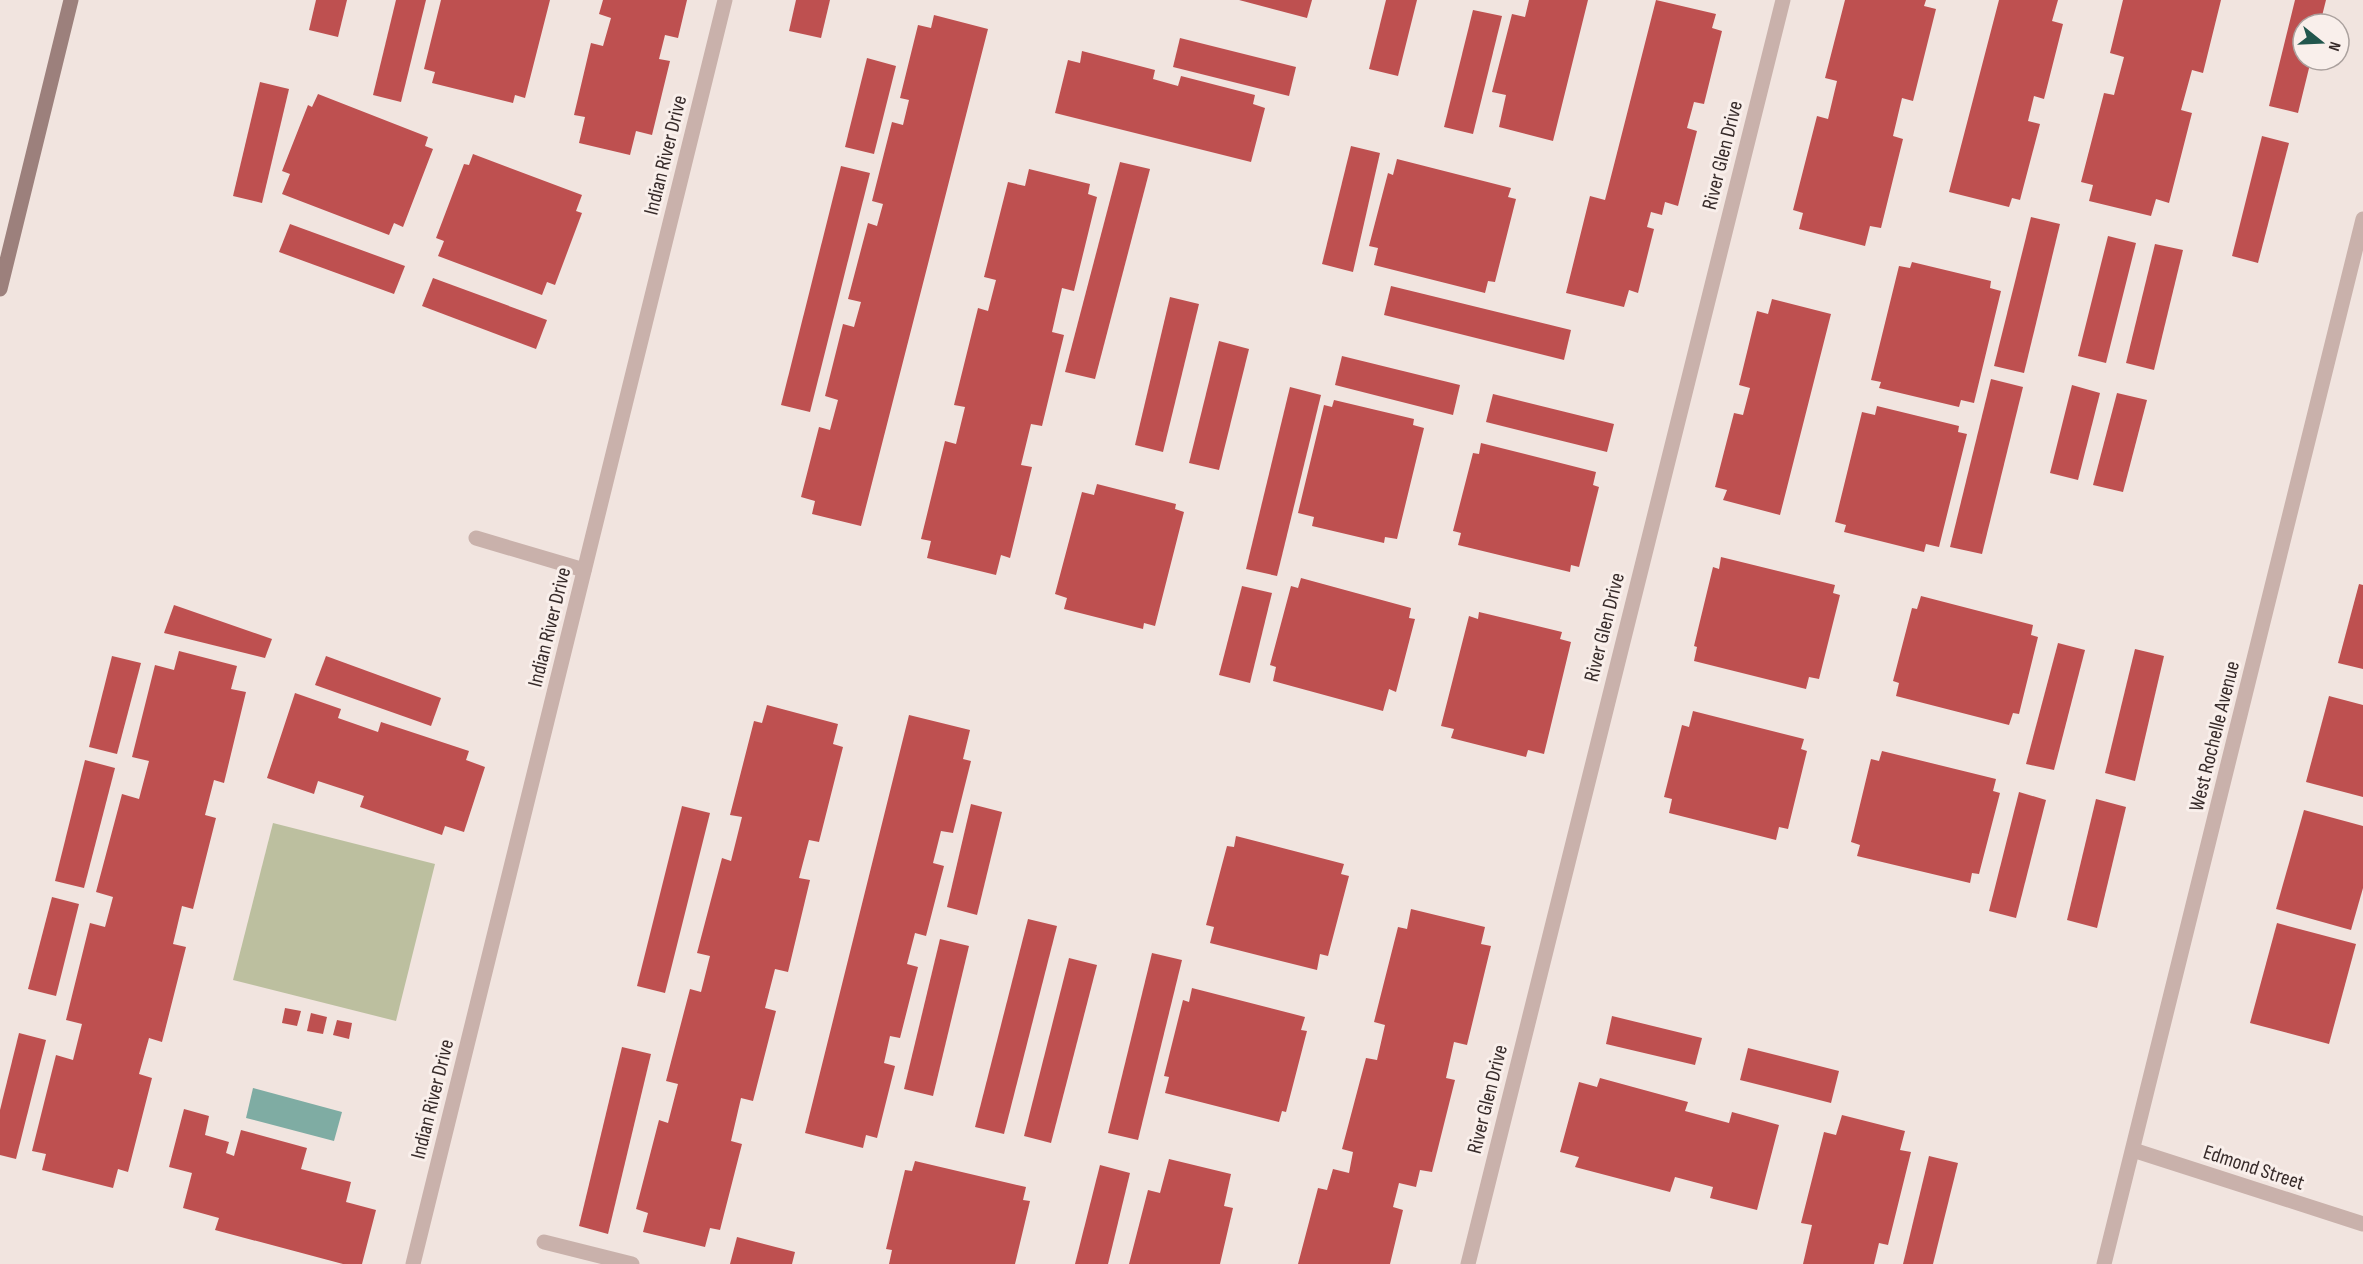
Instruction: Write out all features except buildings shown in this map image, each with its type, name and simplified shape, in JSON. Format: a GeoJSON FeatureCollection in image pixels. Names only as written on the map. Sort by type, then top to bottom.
{"type":"FeatureCollection","features":[{"type":"Feature","properties":{"kind":"main road"},"geometry":{"type":"LineString","coordinates":[[0,289],[70,0]]}},
{"type":"Feature","properties":{"kind":"street","name":"Indian River Drive"},"geometry":{"type":"LineString","coordinates":[[413,1264],[725,0]]}},
{"type":"Feature","properties":{"kind":"street","name":"River Glen Drive"},"geometry":{"type":"LineString","coordinates":[[1468,1264],[1782,0]]}},
{"type":"Feature","properties":{"kind":"street","name":"West Rochelle Avenue"},"geometry":{"type":"LineString","coordinates":[[2104,1264],[2363,219]]}},
{"type":"Feature","properties":{"kind":"street"},"geometry":{"type":"LineString","coordinates":[[476,538],[584,570]]}},
{"type":"Feature","properties":{"kind":"street","name":"Edmond Street"},"geometry":{"type":"LineString","coordinates":[[2133,1150],[2363,1224]]}},
{"type":"Feature","properties":{"kind":"street"},"geometry":{"type":"LineString","coordinates":[[544,1242],[632,1264]]}},
{"type":"Feature","properties":{"kind":"green space"},"geometry":{"type":"Polygon","coordinates":[[[273,823],[435,864],[396,1021],[233,980],[273,823]]]}},
{"type":"Feature","properties":{"kind":"water"},"geometry":{"type":"Polygon","coordinates":[[[253,1088],[342,1112],[334,1141],[246,1118],[253,1088]]]}}]}
